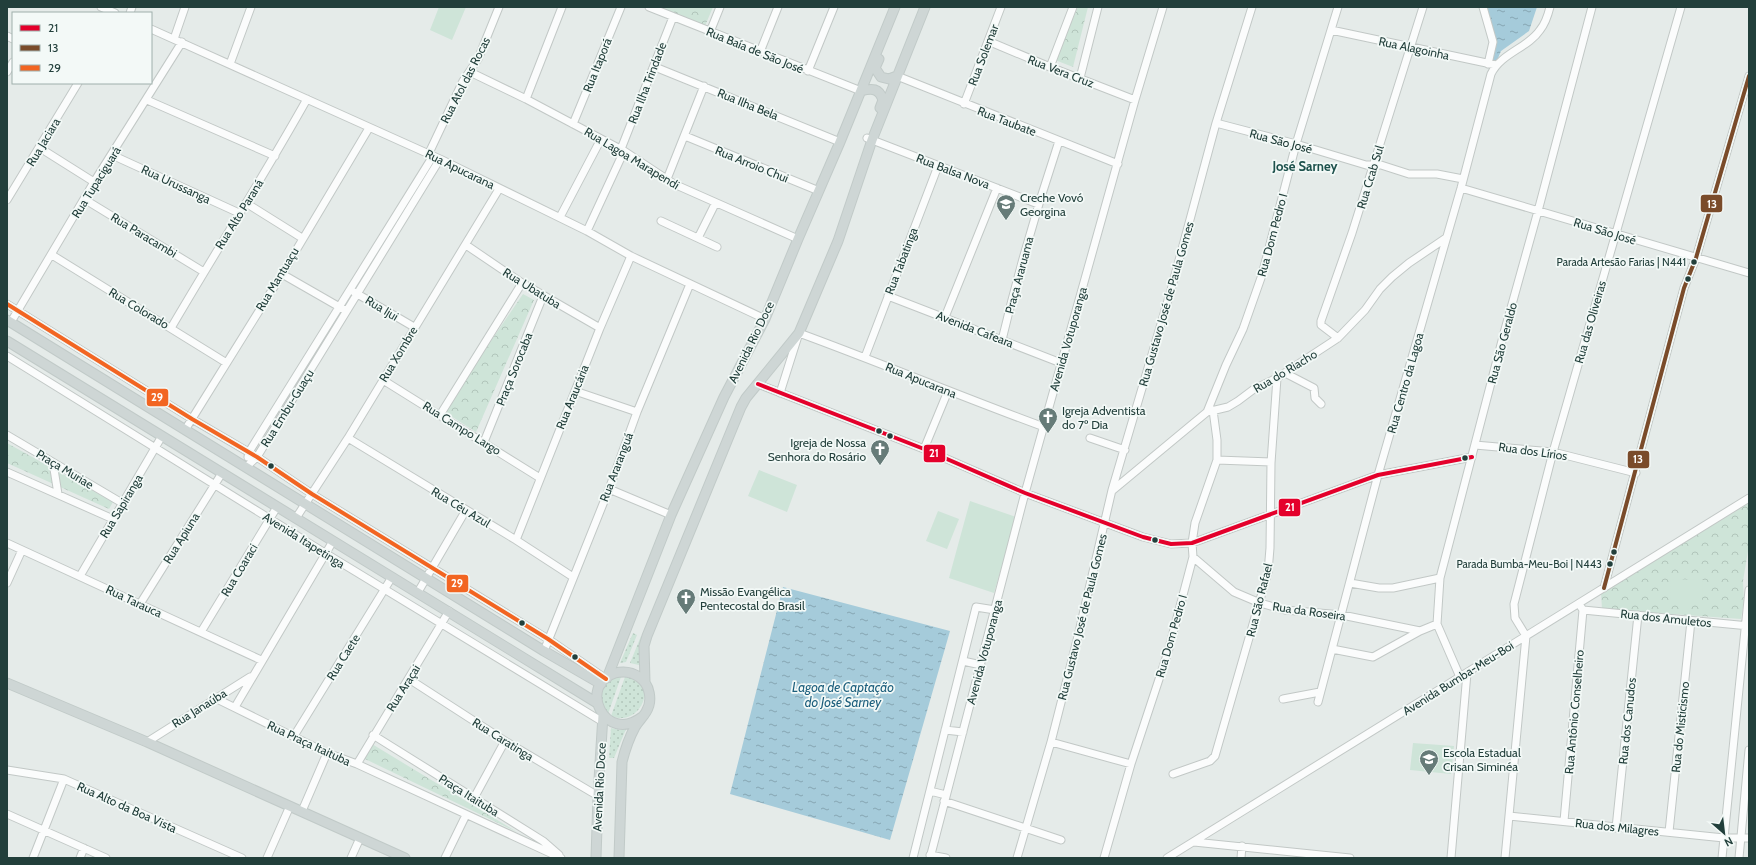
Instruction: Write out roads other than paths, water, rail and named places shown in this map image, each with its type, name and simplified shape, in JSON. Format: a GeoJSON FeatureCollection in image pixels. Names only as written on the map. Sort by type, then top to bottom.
{"type":"FeatureCollection","features":[{"type":"Feature","properties":{"kind":"main road"},"geometry":{"type":"LineString","coordinates":[[896,7],[896,19],[875,68],[877,73],[884,79],[897,76]]}},
{"type":"Feature","properties":{"kind":"main road","name":"Avenida Rio Doce"},"geometry":{"type":"LineString","coordinates":[[597,703],[597,696],[605,680],[671,515],[724,397],[765,318],[896,7]]}},
{"type":"Feature","properties":{"kind":"main road","name":"Avenida Rio Doce"},"geometry":{"type":"LineString","coordinates":[[619,858],[622,762],[626,747],[649,707],[650,700],[648,688],[645,682],[644,646],[647,636],[741,407],[799,333],[838,241],[864,162],[869,139],[925,7]]}},
{"type":"Feature","properties":{"kind":"main road"},"geometry":{"type":"LineString","coordinates":[[861,91],[870,89],[876,90],[881,94],[883,100],[869,139]]}},
{"type":"Feature","properties":{"kind":"main road"},"geometry":{"type":"LineString","coordinates":[[9,321],[544,651],[605,680],[616,673],[625,672],[634,674],[645,682]]}},
{"type":"Feature","properties":{"kind":"main road","name":"Avenida Itapetinga"},"geometry":{"type":"LineString","coordinates":[[7,341],[597,703]]}},
{"type":"Feature","properties":{"kind":"main road"},"geometry":{"type":"LineString","coordinates":[[116,408],[124,393]]}},
{"type":"Feature","properties":{"kind":"main road"},"geometry":{"type":"LineString","coordinates":[[237,482],[246,467]]}},
{"type":"Feature","properties":{"kind":"main road"},"geometry":{"type":"LineString","coordinates":[[7,683],[146,742],[405,858]]}},
{"type":"Feature","properties":{"kind":"main road"},"geometry":{"type":"LineString","coordinates":[[597,703],[603,719],[622,725],[636,722],[642,717]]}},
{"type":"Feature","properties":{"kind":"main road","name":"Avenida Rio Doce"},"geometry":{"type":"LineString","coordinates":[[596,858],[603,719]]}},
{"type":"Feature","properties":{"kind":"street"},"geometry":{"type":"LineString","coordinates":[[101,7],[113,12]]}},
{"type":"Feature","properties":{"kind":"street"},"geometry":{"type":"LineString","coordinates":[[174,39],[185,7]]}},
{"type":"Feature","properties":{"kind":"street"},"geometry":{"type":"LineString","coordinates":[[230,64],[251,7]]}},
{"type":"Feature","properties":{"kind":"street","name":"Rua Atol das Rocas"},"geometry":{"type":"LineString","coordinates":[[434,156],[450,108],[478,59],[499,7]]}},
{"type":"Feature","properties":{"kind":"street"},"geometry":{"type":"LineString","coordinates":[[526,99],[562,7]]}},
{"type":"Feature","properties":{"kind":"street","name":"Rua Itaporá"},"geometry":{"type":"LineString","coordinates":[[573,124],[621,7]]}},
{"type":"Feature","properties":{"kind":"street","name":"Rua Baía de São José"},"geometry":{"type":"LineString","coordinates":[[649,7],[861,91]]}},
{"type":"Feature","properties":{"kind":"street"},"geometry":{"type":"LineString","coordinates":[[710,32],[720,7]]}},
{"type":"Feature","properties":{"kind":"street"},"geometry":{"type":"LineString","coordinates":[[760,52],[778,7]]}},
{"type":"Feature","properties":{"kind":"street"},"geometry":{"type":"LineString","coordinates":[[808,71],[834,7]]}},
{"type":"Feature","properties":{"kind":"street","name":"Rua Solemar"},"geometry":{"type":"LineString","coordinates":[[964,104],[1001,7]]}},
{"type":"Feature","properties":{"kind":"street"},"geometry":{"type":"LineString","coordinates":[[1050,67],[1073,7]]}},
{"type":"Feature","properties":{"kind":"street"},"geometry":{"type":"LineString","coordinates":[[1080,78],[1098,7]]}},
{"type":"Feature","properties":{"kind":"street","name":"Avenida Votuporanga"},"geometry":{"type":"LineString","coordinates":[[930,857],[1025,493],[1135,100],[1163,7]]}},
{"type":"Feature","properties":{"kind":"street","name":"Rua Gustavo José de Paula Gomes"},"geometry":{"type":"LineString","coordinates":[[1017,858],[1051,742],[1112,490],[1125,450],[1216,124],[1252,7]]}},
{"type":"Feature","properties":{"kind":"street","name":"Rua Dom Pedro I"},"geometry":{"type":"LineString","coordinates":[[1104,858],[1131,764],[1168,652],[1193,557],[1192,543],[1195,523],[1217,460],[1217,440],[1210,411],[1226,365],[1243,329],[1262,275],[1296,144],[1338,7]]}},
{"type":"Feature","properties":{"kind":"street","name":"Rua Ccab Sul"},"geometry":{"type":"LineString","coordinates":[[1338,338],[1321,325],[1321,321],[1352,233],[1409,47],[1423,7]]}},
{"type":"Feature","properties":{"kind":"street"},"geometry":{"type":"LineString","coordinates":[[1483,7],[1493,42],[1488,64]]}},
{"type":"Feature","properties":{"kind":"street"},"geometry":{"type":"LineString","coordinates":[[1496,65],[1537,34],[1544,24],[1550,7]]}},
{"type":"Feature","properties":{"kind":"street","name":"Rua São Geraldo"},"geometry":{"type":"LineString","coordinates":[[1460,677],[1437,624],[1440,578],[1592,7]]}},
{"type":"Feature","properties":{"kind":"street","name":"Rua das Oliveiras"},"geometry":{"type":"LineString","coordinates":[[1526,636],[1515,618],[1514,604],[1553,452],[1681,7]]}},
{"type":"Feature","properties":{"kind":"street","name":"Rua Ilha Trindade"},"geometry":{"type":"LineString","coordinates":[[588,231],[623,150],[673,17]]}},
{"type":"Feature","properties":{"kind":"street","name":"Rua Apucarana"},"geometry":{"type":"LineString","coordinates":[[152,29],[434,156],[588,231],[631,256],[765,318]]}},
{"type":"Feature","properties":{"kind":"street","name":"Rua Alagoinha"},"geometry":{"type":"LineString","coordinates":[[1331,30],[1496,65]]}},
{"type":"Feature","properties":{"kind":"street","name":"Rua Vera Cruz"},"geometry":{"type":"LineString","coordinates":[[988,41],[1135,100]]}},
{"type":"Feature","properties":{"kind":"street","name":"Rua Tupaciguará"},"geometry":{"type":"LineString","coordinates":[[9,321],[18,311],[52,256],[94,182],[147,100],[182,42]]}},
{"type":"Feature","properties":{"kind":"street","name":"Rua Centro da Lagoa"},"geometry":{"type":"LineString","coordinates":[[1318,702],[1378,475],[1461,188],[1491,74],[1496,65]]}},
{"type":"Feature","properties":{"kind":"street","name":"Rua Ilha Bela"},"geometry":{"type":"LineString","coordinates":[[655,67],[840,142]]}},
{"type":"Feature","properties":{"kind":"street","name":"Rua Lagoa Marapendi"},"geometry":{"type":"LineString","coordinates":[[470,72],[526,99],[623,150],[674,184],[715,204],[798,239]]}},
{"type":"Feature","properties":{"kind":"street","name":"Rua Taubate"},"geometry":{"type":"LineString","coordinates":[[897,76],[964,104],[1118,164]]}},
{"type":"Feature","properties":{"kind":"street"},"geometry":{"type":"LineString","coordinates":[[1604,588],[1636,473],[1684,288],[1696,258],[1749,76]]}},
{"type":"Feature","properties":{"kind":"street","name":"Rua Jaciara"},"geometry":{"type":"LineString","coordinates":[[7,200],[40,148],[77,84]]}},
{"type":"Feature","properties":{"kind":"street"},"geometry":{"type":"LineString","coordinates":[[667,179],[704,86]]}},
{"type":"Feature","properties":{"kind":"street","name":"Rua Alto Paraná"},"geometry":{"type":"LineString","coordinates":[[171,328],[239,213],[276,156],[308,99]]}},
{"type":"Feature","properties":{"kind":"street"},"geometry":{"type":"LineString","coordinates":[[147,100],[276,156]]}},
{"type":"Feature","properties":{"kind":"street","name":"Rua São José"},"geometry":{"type":"LineString","coordinates":[[1216,124],[1296,144],[1366,165],[1374,164],[1409,174],[1437,174],[1463,179]]}},
{"type":"Feature","properties":{"kind":"street","name":"Rua Mantuaçu"},"geometry":{"type":"LineString","coordinates":[[185,430],[282,274],[302,238],[369,128]]}},
{"type":"Feature","properties":{"kind":"street","name":"Rua Arroio Chui"},"geometry":{"type":"LineString","coordinates":[[685,136],[818,191]]}},
{"type":"Feature","properties":{"kind":"street"},"geometry":{"type":"LineString","coordinates":[[560,217],[601,139]]}},
{"type":"Feature","properties":{"kind":"street","name":"Rua Balsa Nova"},"geometry":{"type":"LineString","coordinates":[[869,139],[1038,204]]}},
{"type":"Feature","properties":{"kind":"street","name":"Praça Araruama"},"geometry":{"type":"LineString","coordinates":[[1002,340],[1019,269],[1038,204],[1059,141]]}},
{"type":"Feature","properties":{"kind":"street"},"geometry":{"type":"LineString","coordinates":[[40,148],[94,182]]}},
{"type":"Feature","properties":{"kind":"street","name":"Rua Urussanga"},"geometry":{"type":"LineString","coordinates":[[112,155],[239,213]]}},
{"type":"Feature","properties":{"kind":"street","name":"Rua Embu-Guaçu"},"geometry":{"type":"LineString","coordinates":[[246,467],[249,452],[434,156]]}},
{"type":"Feature","properties":{"kind":"street","name":"Rua Embu-Guaçu"},"geometry":{"type":"LineString","coordinates":[[246,467],[257,457],[347,311],[434,156]]}},
{"type":"Feature","properties":{"kind":"street","name":"Rua Tabatinga"},"geometry":{"type":"LineString","coordinates":[[865,357],[938,166]]}},
{"type":"Feature","properties":{"kind":"street","name":"Rua Xombre"},"geometry":{"type":"LineString","coordinates":[[296,518],[348,438],[414,327],[466,245],[499,188]]}},
{"type":"Feature","properties":{"kind":"street"},"geometry":{"type":"LineString","coordinates":[[945,317],[998,188]]}},
{"type":"Feature","properties":{"kind":"street","name":"Rua São José"},"geometry":{"type":"LineString","coordinates":[[1461,188],[1749,273]]}},
{"type":"Feature","properties":{"kind":"street","name":"Rua Paracambi"},"geometry":{"type":"LineString","coordinates":[[84,199],[204,272]]}},
{"type":"Feature","properties":{"kind":"street"},"geometry":{"type":"LineString","coordinates":[[246,203],[302,238]]}},
{"type":"Feature","properties":{"kind":"street"},"geometry":{"type":"LineString","coordinates":[[698,238],[715,204]]}},
{"type":"Feature","properties":{"kind":"street"},"geometry":{"type":"LineString","coordinates":[[661,222],[717,247]]}},
{"type":"Feature","properties":{"kind":"street","name":"Rua do Riacho"},"geometry":{"type":"LineString","coordinates":[[1112,490],[1210,411],[1228,407],[1254,389],[1285,373],[1338,338],[1365,310],[1380,289],[1392,277],[1409,263],[1446,238]]}},
{"type":"Feature","properties":{"kind":"street","name":"Rua Ubatuba"},"geometry":{"type":"LineString","coordinates":[[466,245],[522,283],[600,328]]}},
{"type":"Feature","properties":{"kind":"street","name":"Rua Colorado"},"geometry":{"type":"LineString","coordinates":[[52,256],[226,362]]}},
{"type":"Feature","properties":{"kind":"street","name":"Rua Araucária"},"geometry":{"type":"LineString","coordinates":[[516,540],[600,328],[631,256]]}},
{"type":"Feature","properties":{"kind":"street"},"geometry":{"type":"LineString","coordinates":[[282,274],[347,311]]}},
{"type":"Feature","properties":{"kind":"street"},"geometry":{"type":"LineString","coordinates":[[440,415],[522,283]]}},
{"type":"Feature","properties":{"kind":"street","name":"Rua Araranguá"},"geometry":{"type":"LineString","coordinates":[[544,651],[609,489],[637,412],[690,284]]}},
{"type":"Feature","properties":{"kind":"street","name":"Rua Ijui"},"geometry":{"type":"LineString","coordinates":[[350,290],[414,327]]}},
{"type":"Feature","properties":{"kind":"street","name":"Praça Sorocaba"},"geometry":{"type":"LineString","coordinates":[[484,442],[544,296]]}},
{"type":"Feature","properties":{"kind":"street","name":"Avenida Cafeara"},"geometry":{"type":"LineString","coordinates":[[888,296],[1061,363]]}},
{"type":"Feature","properties":{"kind":"street"},"geometry":{"type":"LineString","coordinates":[[7,304],[192,419],[249,452],[312,494],[548,639],[605,680]]}},
{"type":"Feature","properties":{"kind":"street","name":"Rua Apucarana"},"geometry":{"type":"LineString","coordinates":[[799,333],[865,357],[948,391],[1044,427]]}},
{"type":"Feature","properties":{"kind":"street","name":"Avenida Rio Doce"},"geometry":{"type":"LineString","coordinates":[[780,393],[799,333]]}},
{"type":"Feature","properties":{"kind":"street","name":"Avenida Itapetinga"},"geometry":{"type":"LineString","coordinates":[[7,356],[325,553],[603,719]]}},
{"type":"Feature","properties":{"kind":"street"},"geometry":{"type":"LineString","coordinates":[[1285,373],[1314,388],[1315,398],[1321,404]]}},
{"type":"Feature","properties":{"kind":"street","name":"Rua São Rafael"},"geometry":{"type":"LineString","coordinates":[[1173,774],[1204,763],[1215,756],[1260,603],[1270,559],[1271,462],[1277,378]]}},
{"type":"Feature","properties":{"kind":"street","name":"Rua Campo Largo"},"geometry":{"type":"LineString","coordinates":[[383,380],[540,478]]}},
{"type":"Feature","properties":{"kind":"street"},"geometry":{"type":"LineString","coordinates":[[758,384],[924,449],[1025,493],[1143,537],[1171,544],[1192,543],[1378,475],[1472,457]]}},
{"type":"Feature","properties":{"kind":"street"},"geometry":{"type":"LineString","coordinates":[[575,391],[637,412]]}},
{"type":"Feature","properties":{"kind":"street"},"geometry":{"type":"LineString","coordinates":[[924,449],[948,391]]}},
{"type":"Feature","properties":{"kind":"street","name":"Praça Muriae"},"geometry":{"type":"LineString","coordinates":[[7,436],[122,503]]}},
{"type":"Feature","properties":{"kind":"street","name":"Rua Sapiranga"},"geometry":{"type":"LineString","coordinates":[[80,576],[162,436]]}},
{"type":"Feature","properties":{"kind":"street","name":"Rua Céu Azul"},"geometry":{"type":"LineString","coordinates":[[348,438],[516,540],[573,577]]}},
{"type":"Feature","properties":{"kind":"street"},"geometry":{"type":"LineString","coordinates":[[1090,438],[1125,450]]}},
{"type":"Feature","properties":{"kind":"street","name":"Rua dos Lírios"},"geometry":{"type":"LineString","coordinates":[[1475,445],[1553,452],[1636,473]]}},
{"type":"Feature","properties":{"kind":"street"},"geometry":{"type":"LineString","coordinates":[[1217,460],[1271,462]]}},
{"type":"Feature","properties":{"kind":"street"},"geometry":{"type":"LineString","coordinates":[[53,463],[58,494]]}},
{"type":"Feature","properties":{"kind":"street","name":"Praça Muriae"},"geometry":{"type":"LineString","coordinates":[[7,472],[113,519]]}},
{"type":"Feature","properties":{"kind":"street","name":"Rua Apiuna"},"geometry":{"type":"LineString","coordinates":[[140,604],[222,473]]}},
{"type":"Feature","properties":{"kind":"street"},"geometry":{"type":"LineString","coordinates":[[609,489],[671,515]]}},
{"type":"Feature","properties":{"kind":"street","name":"Avenida Bumba-Meu-Boi"},"geometry":{"type":"LineString","coordinates":[[1168,858],[1179,855],[1194,842],[1749,498]]}},
{"type":"Feature","properties":{"kind":"street","name":"Rua Coaraci"},"geometry":{"type":"LineString","coordinates":[[201,632],[277,507]]}},
{"type":"Feature","properties":{"kind":"street"},"geometry":{"type":"LineString","coordinates":[[418,592],[431,567],[466,510]]}},
{"type":"Feature","properties":{"kind":"street"},"geometry":{"type":"LineString","coordinates":[[215,698],[235,707],[252,675],[333,541]]}},
{"type":"Feature","properties":{"kind":"street","name":"Rua Tarauca"},"geometry":{"type":"LineString","coordinates":[[7,543],[261,660]]}},
{"type":"Feature","properties":{"kind":"street"},"geometry":{"type":"LineString","coordinates":[[7,583],[22,550]]}},
{"type":"Feature","properties":{"kind":"street","name":"Rua da Roseira"},"geometry":{"type":"LineString","coordinates":[[1193,557],[1234,592],[1260,603],[1285,610],[1342,615],[1420,631]]}},
{"type":"Feature","properties":{"kind":"street","name":"Rua Caete"},"geometry":{"type":"LineString","coordinates":[[294,736],[392,577]]}},
{"type":"Feature","properties":{"kind":"street"},"geometry":{"type":"LineString","coordinates":[[1350,583],[1379,588],[1393,588],[1440,578]]}},
{"type":"Feature","properties":{"kind":"street"},"geometry":{"type":"LineString","coordinates":[[1722,858],[1747,626],[1749,590]]}},
{"type":"Feature","properties":{"kind":"street"},"geometry":{"type":"LineString","coordinates":[[1579,604],[1583,610]]}},
{"type":"Feature","properties":{"kind":"street","name":"Avenida Votuporanga"},"geometry":{"type":"LineString","coordinates":[[913,858],[976,607],[995,610]]}},
{"type":"Feature","properties":{"kind":"street","name":"Rua dos Amuletos"},"geometry":{"type":"LineString","coordinates":[[1583,610],[1747,626]]}},
{"type":"Feature","properties":{"kind":"street","name":"Rua Antônio Conselheiro"},"geometry":{"type":"LineString","coordinates":[[1564,821],[1583,610]]}},
{"type":"Feature","properties":{"kind":"street","name":"Rua Araçai"},"geometry":{"type":"LineString","coordinates":[[357,764],[373,735],[449,612]]}},
{"type":"Feature","properties":{"kind":"street","name":"Rua dos Canudos"},"geometry":{"type":"LineString","coordinates":[[1616,828],[1638,615]]}},
{"type":"Feature","properties":{"kind":"street","name":"Rua do Misticismo"},"geometry":{"type":"LineString","coordinates":[[1669,832],[1691,621]]}},
{"type":"Feature","properties":{"kind":"street"},"geometry":{"type":"LineString","coordinates":[[1332,649],[1373,657],[1420,631],[1437,624]]}},
{"type":"Feature","properties":{"kind":"street"},"geometry":{"type":"LineString","coordinates":[[1505,858],[1526,636]]}},
{"type":"Feature","properties":{"kind":"street"},"geometry":{"type":"LineString","coordinates":[[963,661],[981,666]]}},
{"type":"Feature","properties":{"kind":"street"},"geometry":{"type":"LineString","coordinates":[[1451,858],[1467,673]]}},
{"type":"Feature","properties":{"kind":"street","name":"Rua Janaúba"},"geometry":{"type":"LineString","coordinates":[[146,742],[252,675]]}},
{"type":"Feature","properties":{"kind":"street","name":"Rua Caratinga"},"geometry":{"type":"LineString","coordinates":[[409,679],[505,741],[598,796]]}},
{"type":"Feature","properties":{"kind":"street"},"geometry":{"type":"LineString","coordinates":[[1283,699],[1320,692]]}},
{"type":"Feature","properties":{"kind":"street","name":"Rua Praça Itaituba"},"geometry":{"type":"LineString","coordinates":[[235,707],[327,753],[357,764],[561,858]]}},
{"type":"Feature","properties":{"kind":"street"},"geometry":{"type":"LineString","coordinates":[[945,730],[963,732]]}},
{"type":"Feature","properties":{"kind":"street","name":"Praça Itaituba"},"geometry":{"type":"LineString","coordinates":[[373,735],[542,841],[558,853],[561,858]]}},
{"type":"Feature","properties":{"kind":"street"},"geometry":{"type":"LineString","coordinates":[[474,798],[505,741]]}},
{"type":"Feature","properties":{"kind":"street"},"geometry":{"type":"LineString","coordinates":[[1051,742],[1131,764]]}},
{"type":"Feature","properties":{"kind":"street"},"geometry":{"type":"LineString","coordinates":[[1739,858],[1749,750]]}},
{"type":"Feature","properties":{"kind":"street"},"geometry":{"type":"LineString","coordinates":[[302,811],[327,753]]}},
{"type":"Feature","properties":{"kind":"street","name":"Rua Alto da Boa Vista"},"geometry":{"type":"LineString","coordinates":[[7,770],[64,779],[242,858]]}},
{"type":"Feature","properties":{"kind":"street"},"geometry":{"type":"LineString","coordinates":[[33,858],[64,779]]}},
{"type":"Feature","properties":{"kind":"street"},"geometry":{"type":"LineString","coordinates":[[930,791],[1026,829],[1061,840]]}},
{"type":"Feature","properties":{"kind":"street"},"geometry":{"type":"LineString","coordinates":[[267,858],[290,806]]}},
{"type":"Feature","properties":{"kind":"street"},"geometry":{"type":"LineString","coordinates":[[7,814],[31,823],[44,831],[106,858]]}},
{"type":"Feature","properties":{"kind":"street"},"geometry":{"type":"LineString","coordinates":[[445,858],[466,815]]}},
{"type":"Feature","properties":{"kind":"street","name":"Rua dos Milagres"},"geometry":{"type":"LineString","coordinates":[[1509,816],[1724,838],[1749,838]]}},
{"type":"Feature","properties":{"kind":"street"},"geometry":{"type":"LineString","coordinates":[[351,858],[360,838]]}},
{"type":"Feature","properties":{"kind":"street"},"geometry":{"type":"LineString","coordinates":[[1194,842],[1242,846],[1293,855],[1350,858]]}},
{"type":"Feature","properties":{"kind":"street"},"geometry":{"type":"LineString","coordinates":[[1241,858],[1242,846]]}},
{"type":"Feature","properties":{"kind":"street"},"geometry":{"type":"LineString","coordinates":[[80,858],[84,848]]}},
{"type":"Feature","properties":{"kind":"street"},"geometry":{"type":"LineString","coordinates":[[930,857],[946,858]]}},
{"type":"Feature","properties":{"kind":"water"},"geometry":{"type":"Polygon","coordinates":[[[1486,7],[1537,7],[1529,31],[1501,51],[1496,63],[1490,60],[1496,42],[1486,7]]]}},
{"type":"Feature","properties":{"kind":"water","name":"Lagoa de Captação do José Sarney"},"geometry":{"type":"Polygon","coordinates":[[[783,587],[950,631],[890,840],[730,794],[783,587]]]}},
{"type":"Feature","properties":{"kind":"place","name":"Creche Vovó Georgina"},"geometry":{"type":"Point","coordinates":[1006,221]}},
{"type":"Feature","properties":{"kind":"place","name":"Parada Artesão Farias | N441"},"geometry":{"type":"Point","coordinates":[1694,262]}},
{"type":"Feature","properties":{"kind":"place","name":"Igreja Adventista do 7º Dia"},"geometry":{"type":"Point","coordinates":[1048,434]}},
{"type":"Feature","properties":{"kind":"place","name":"Igreja de Nossa Senhora do Rosário"},"geometry":{"type":"Point","coordinates":[880,466]}},
{"type":"Feature","properties":{"kind":"place","name":"Parada Bumba-Meu-Boi | N443"},"geometry":{"type":"Point","coordinates":[1610,564]}},
{"type":"Feature","properties":{"kind":"place","name":"Missão Evangélica Pentecostal do Brasil"},"geometry":{"type":"Point","coordinates":[686,615]}},
{"type":"Feature","properties":{"kind":"place","name":"Escola Estadual Crisan Siminéa"},"geometry":{"type":"Point","coordinates":[1429,776]}},
{"type":"Feature","properties":{"kind":"district","name":"José Sarney"},"geometry":{"type":"Point","coordinates":[1305,166]}}]}
